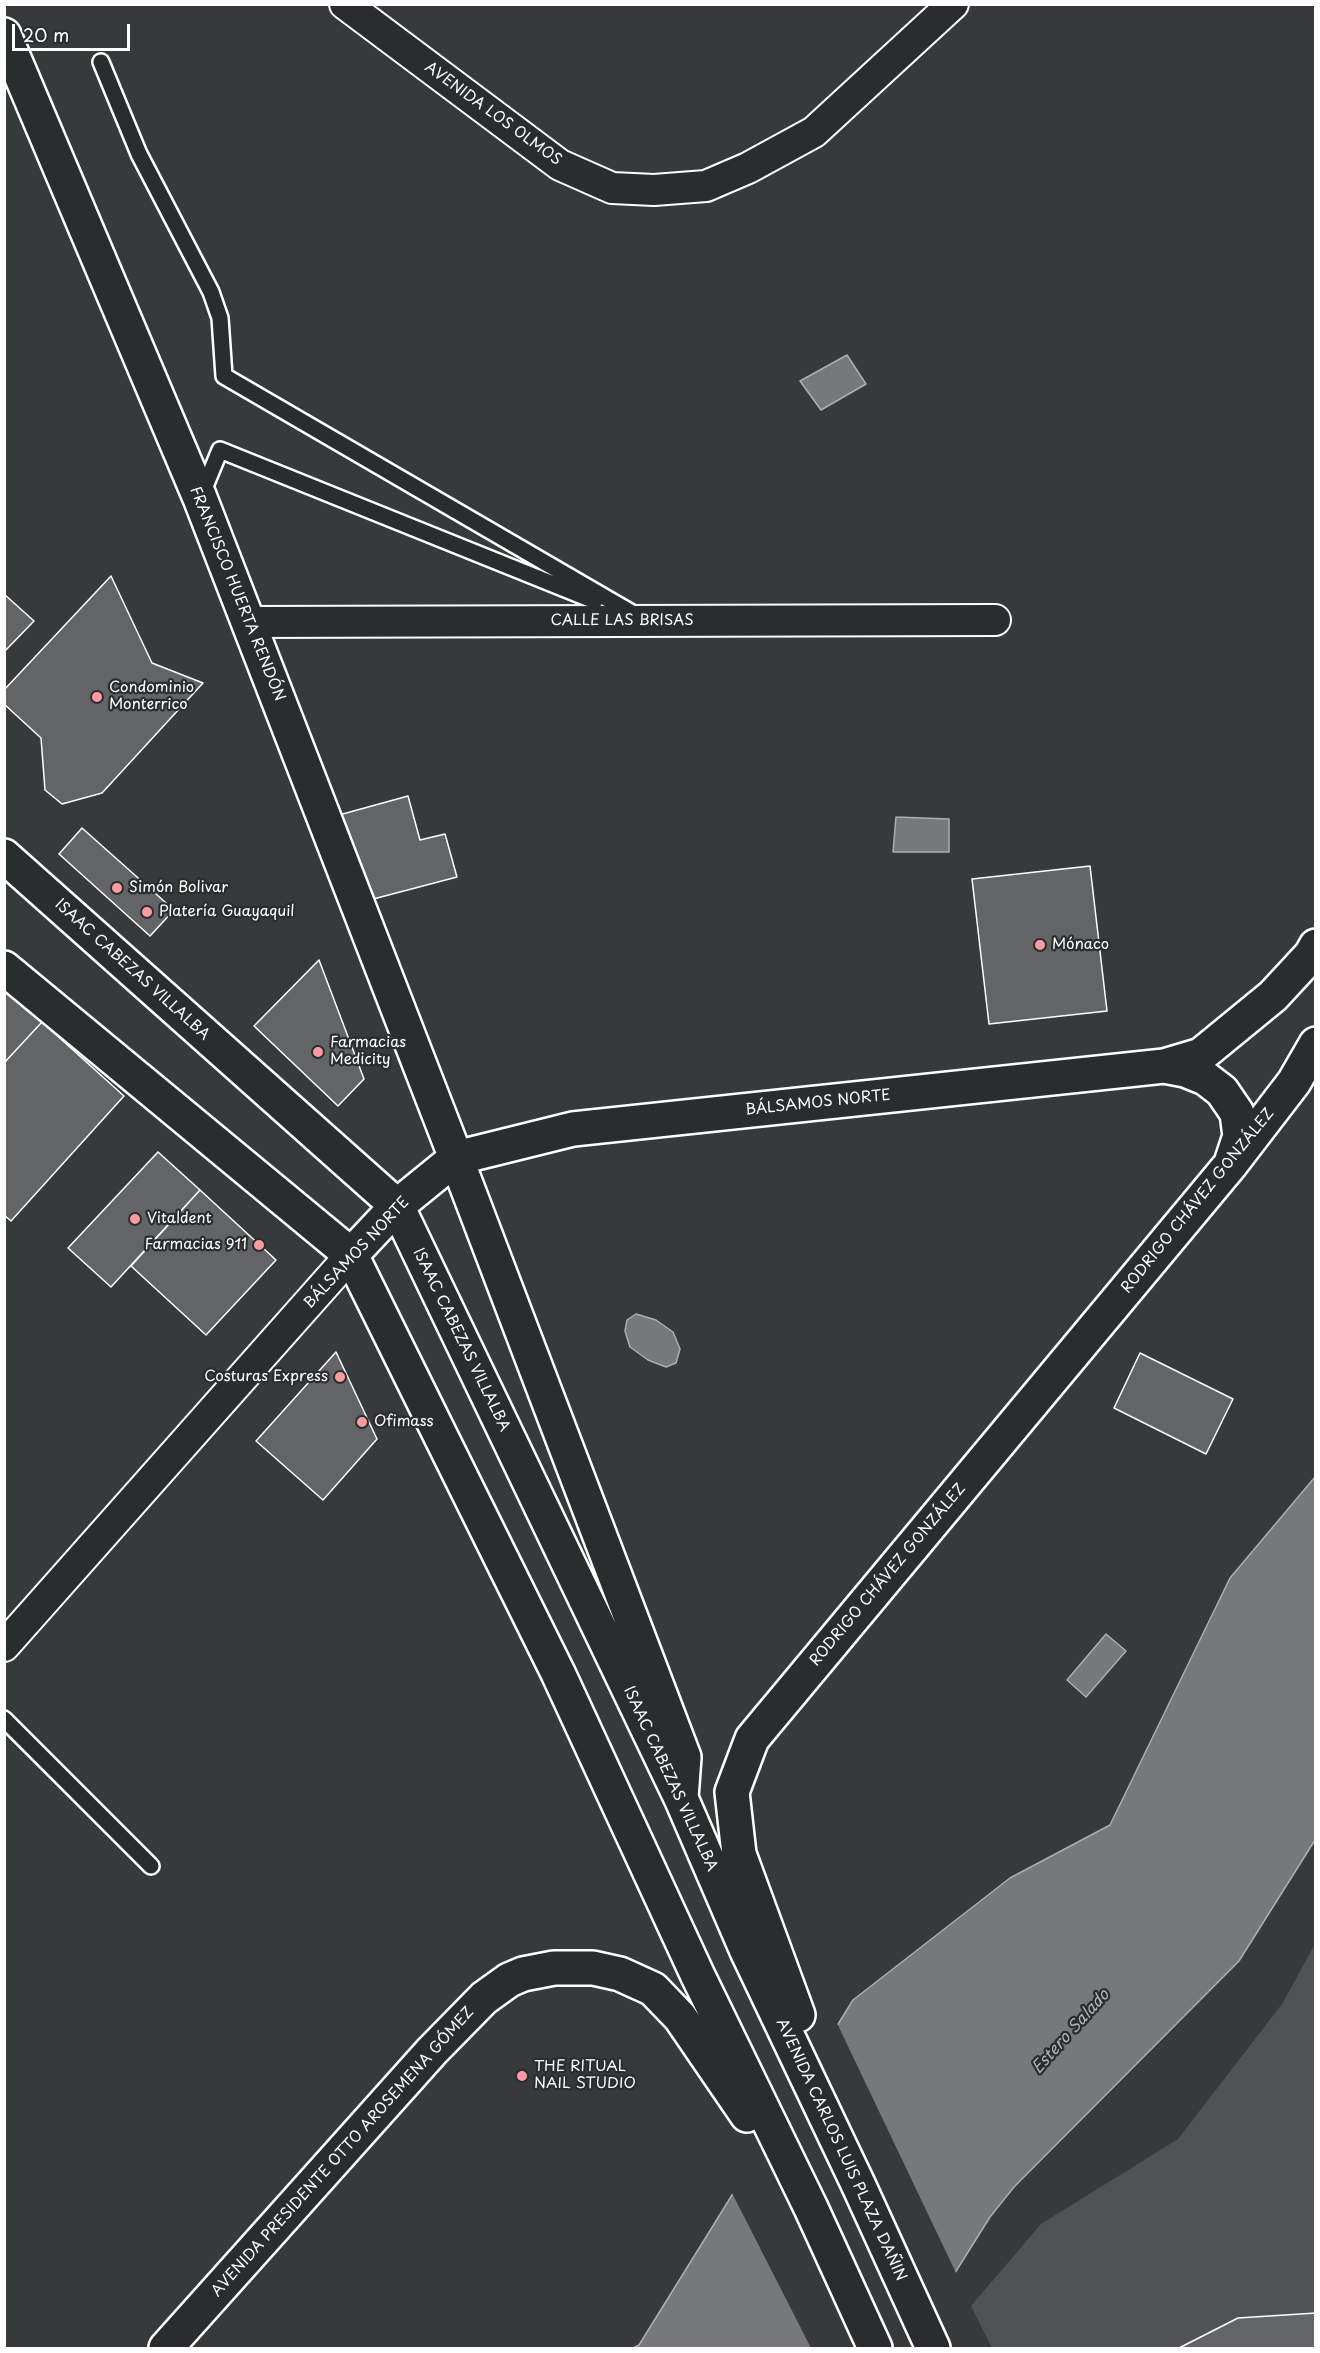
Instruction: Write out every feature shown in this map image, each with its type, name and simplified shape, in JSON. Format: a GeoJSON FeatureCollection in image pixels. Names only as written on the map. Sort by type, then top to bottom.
{"type":"FeatureCollection","features":[{"type":"Feature","properties":{"kind":"street","name":"AVENIDA LOS OLMOS"},"geometry":{"type":"LineString","coordinates":[[345,4],[560,165],[612,188],[654,190],[706,186],[748,168],[814,132],[953,4]]}},
{"type":"Feature","properties":{"kind":"street","name":"FRANCISCO HUERTA RENDÓN"},"geometry":{"type":"LineString","coordinates":[[4,35],[200,498],[456,1158],[684,1757],[681,1798]]}},
{"type":"Feature","properties":{"kind":"street"},"geometry":{"type":"LineString","coordinates":[[4,55],[30,99]]}},
{"type":"Feature","properties":{"kind":"street","name":"CALLE LAS BRISAS"},"geometry":{"type":"LineString","coordinates":[[249,622],[995,620]]}},
{"type":"Feature","properties":{"kind":"street","name":"ISAAC CABEZAS VILLALBA"},"geometry":{"type":"LineString","coordinates":[[4,856],[397,1206],[681,1798],[759,1946]]}},
{"type":"Feature","properties":{"kind":"street"},"geometry":{"type":"LineString","coordinates":[[1164,1066],[1201,1055],[1238,1026],[1273,996],[1311,955],[1316,946]]}},
{"type":"Feature","properties":{"kind":"street"},"geometry":{"type":"LineString","coordinates":[[4,968],[351,1255],[558,1673],[698,1976],[811,2208],[875,2349]]}},
{"type":"Feature","properties":{"kind":"street","name":"RODRIGO CHÁVEZ GONZÁLEZ"},"geometry":{"type":"LineString","coordinates":[[759,1946],[739,1854],[732,1792],[752,1739],[1231,1164],[1294,1082],[1316,1044]]}},
{"type":"Feature","properties":{"kind":"street"},"geometry":{"type":"LineString","coordinates":[[1164,1066],[1185,1070],[1205,1078],[1222,1091],[1237,1113],[1240,1136],[1231,1164]]}},
{"type":"Feature","properties":{"kind":"street","name":"BÁLSAMOS NORTE"},"geometry":{"type":"LineString","coordinates":[[4,1646],[351,1255],[397,1206],[456,1158],[573,1129],[1164,1066]]}},
{"type":"Feature","properties":{"kind":"street","name":"AVENIDA CARLOS LUIS PLAZA DAÑIN"},"geometry":{"type":"LineString","coordinates":[[759,1946],[858,2184],[933,2349]]}},
{"type":"Feature","properties":{"kind":"street","name":"AVENIDA PRESIDENTE OTTO AROSEMENA GÓMEZ"},"geometry":{"type":"LineString","coordinates":[[166,2349],[432,2050],[496,1988],[523,1974],[538,1970],[578,1966],[593,1968],[620,1974],[653,1989],[680,2017],[811,2208]]}},
{"type":"Feature","properties":{"kind":"lane"},"geometry":{"type":"LineString","coordinates":[[101,63],[140,154],[211,292],[220,318],[224,376],[645,621]]}},
{"type":"Feature","properties":{"kind":"lane"},"geometry":{"type":"LineString","coordinates":[[200,498],[220,450],[645,621]]}},
{"type":"Feature","properties":{"kind":"lane"},"geometry":{"type":"LineString","coordinates":[[4,1719],[152,1866]]}},
{"type":"Feature","properties":{"kind":"shaded area"},"geometry":{"type":"Polygon","coordinates":[[[1315,1944],[1315,2313],[1238,2318],[1179,2348],[992,2348],[971,2306],[1041,2224],[1178,2139],[1282,2004],[1315,1944]]]}},
{"type":"Feature","properties":{"kind":"water"},"geometry":{"type":"Polygon","coordinates":[[[847,355],[866,384],[821,410],[800,381],[847,355]]]}},
{"type":"Feature","properties":{"kind":"water"},"geometry":{"type":"Polygon","coordinates":[[[896,817],[949,819],[949,852],[893,852],[896,817]]]}},
{"type":"Feature","properties":{"kind":"water"},"geometry":{"type":"Polygon","coordinates":[[[636,1314],[656,1320],[673,1332],[680,1349],[676,1363],[666,1367],[648,1360],[630,1347],[625,1331],[627,1320],[636,1314]]]}},
{"type":"Feature","properties":{"kind":"water","name":"Estero Salado"},"geometry":{"type":"Polygon","coordinates":[[[1315,1477],[1315,1840],[1239,1961],[1014,2187],[990,2217],[908,2348],[633,2348],[639,2345],[853,2000],[1010,1878],[1110,1825],[1230,1578],[1315,1477]]]}},
{"type":"Feature","properties":{"kind":"water"},"geometry":{"type":"Polygon","coordinates":[[[1106,1634],[1126,1651],[1086,1697],[1067,1680],[1106,1634]]]}},
{"type":"Feature","properties":{"kind":"pier"},"geometry":{"type":"Polygon","coordinates":[[[836,2021],[957,2275],[911,2348],[811,2348],[731,2191],[836,2021]]]}},
{"type":"Feature","properties":{"kind":"building","name":"Condominio Monterrico"},"geometry":{"type":"Polygon","coordinates":[[[111,576],[152,663],[203,683],[102,793],[62,804],[45,790],[41,738],[4,704],[4,690],[111,576]]]}},
{"type":"Feature","properties":{"kind":"building"},"geometry":{"type":"Polygon","coordinates":[[[4,594],[34,621],[4,652],[4,594]]]}},
{"type":"Feature","properties":{"kind":"building"},"geometry":{"type":"Polygon","coordinates":[[[408,796],[420,840],[445,834],[457,877],[362,902],[339,815],[408,796]]]}},
{"type":"Feature","properties":{"kind":"building"},"geometry":{"type":"Polygon","coordinates":[[[82,828],[174,910],[150,936],[59,854],[82,828]]]}},
{"type":"Feature","properties":{"kind":"building","name":"Mónaco"},"geometry":{"type":"Polygon","coordinates":[[[1090,866],[1107,1011],[989,1024],[972,879],[1090,866]]]}},
{"type":"Feature","properties":{"kind":"building","name":"Farmacias Medicity"},"geometry":{"type":"Polygon","coordinates":[[[319,960],[364,1079],[338,1106],[254,1026],[319,960]]]}},
{"type":"Feature","properties":{"kind":"building"},"geometry":{"type":"Polygon","coordinates":[[[4,988],[42,1022],[4,1063],[4,988]]]}},
{"type":"Feature","properties":{"kind":"building"},"geometry":{"type":"Polygon","coordinates":[[[42,1022],[124,1096],[11,1221],[4,1215],[4,1063],[42,1022]]]}},
{"type":"Feature","properties":{"kind":"building","name":"Vitaldent"},"geometry":{"type":"Polygon","coordinates":[[[158,1152],[200,1190],[111,1287],[68,1248],[158,1152]]]}},
{"type":"Feature","properties":{"kind":"building"},"geometry":{"type":"Polygon","coordinates":[[[200,1190],[276,1260],[206,1335],[131,1266],[200,1190]]]}},
{"type":"Feature","properties":{"kind":"building"},"geometry":{"type":"Polygon","coordinates":[[[336,1352],[377,1439],[323,1500],[256,1441],[336,1352]]]}},
{"type":"Feature","properties":{"kind":"building"},"geometry":{"type":"Polygon","coordinates":[[[1140,1353],[1233,1399],[1206,1454],[1114,1408],[1140,1353]]]}},
{"type":"Feature","properties":{"kind":"building"},"geometry":{"type":"Polygon","coordinates":[[[1316,2313],[1316,2348],[1179,2348],[1238,2318],[1316,2313]]]}},
{"type":"Feature","properties":{"kind":"place","name":"Condominio Monterrico"},"geometry":{"type":"Point","coordinates":[97,697]}},
{"type":"Feature","properties":{"kind":"place","name":"Simón Bolivar"},"geometry":{"type":"Point","coordinates":[117,888]}},
{"type":"Feature","properties":{"kind":"place","name":"Platería Guayaquil"},"geometry":{"type":"Point","coordinates":[147,912]}},
{"type":"Feature","properties":{"kind":"place","name":"Mónaco"},"geometry":{"type":"Point","coordinates":[1040,945]}},
{"type":"Feature","properties":{"kind":"place","name":"Farmacias Medicity"},"geometry":{"type":"Point","coordinates":[318,1052]}},
{"type":"Feature","properties":{"kind":"place","name":"Vitaldent"},"geometry":{"type":"Point","coordinates":[135,1219]}},
{"type":"Feature","properties":{"kind":"place","name":"Farmacias 911"},"geometry":{"type":"Point","coordinates":[259,1245]}},
{"type":"Feature","properties":{"kind":"place","name":"Costuras Express"},"geometry":{"type":"Point","coordinates":[340,1377]}},
{"type":"Feature","properties":{"kind":"place","name":"Ofimass"},"geometry":{"type":"Point","coordinates":[362,1422]}},
{"type":"Feature","properties":{"kind":"place","name":"THE RITUAL NAIL STUDIO"},"geometry":{"type":"Point","coordinates":[522,2076]}}]}
